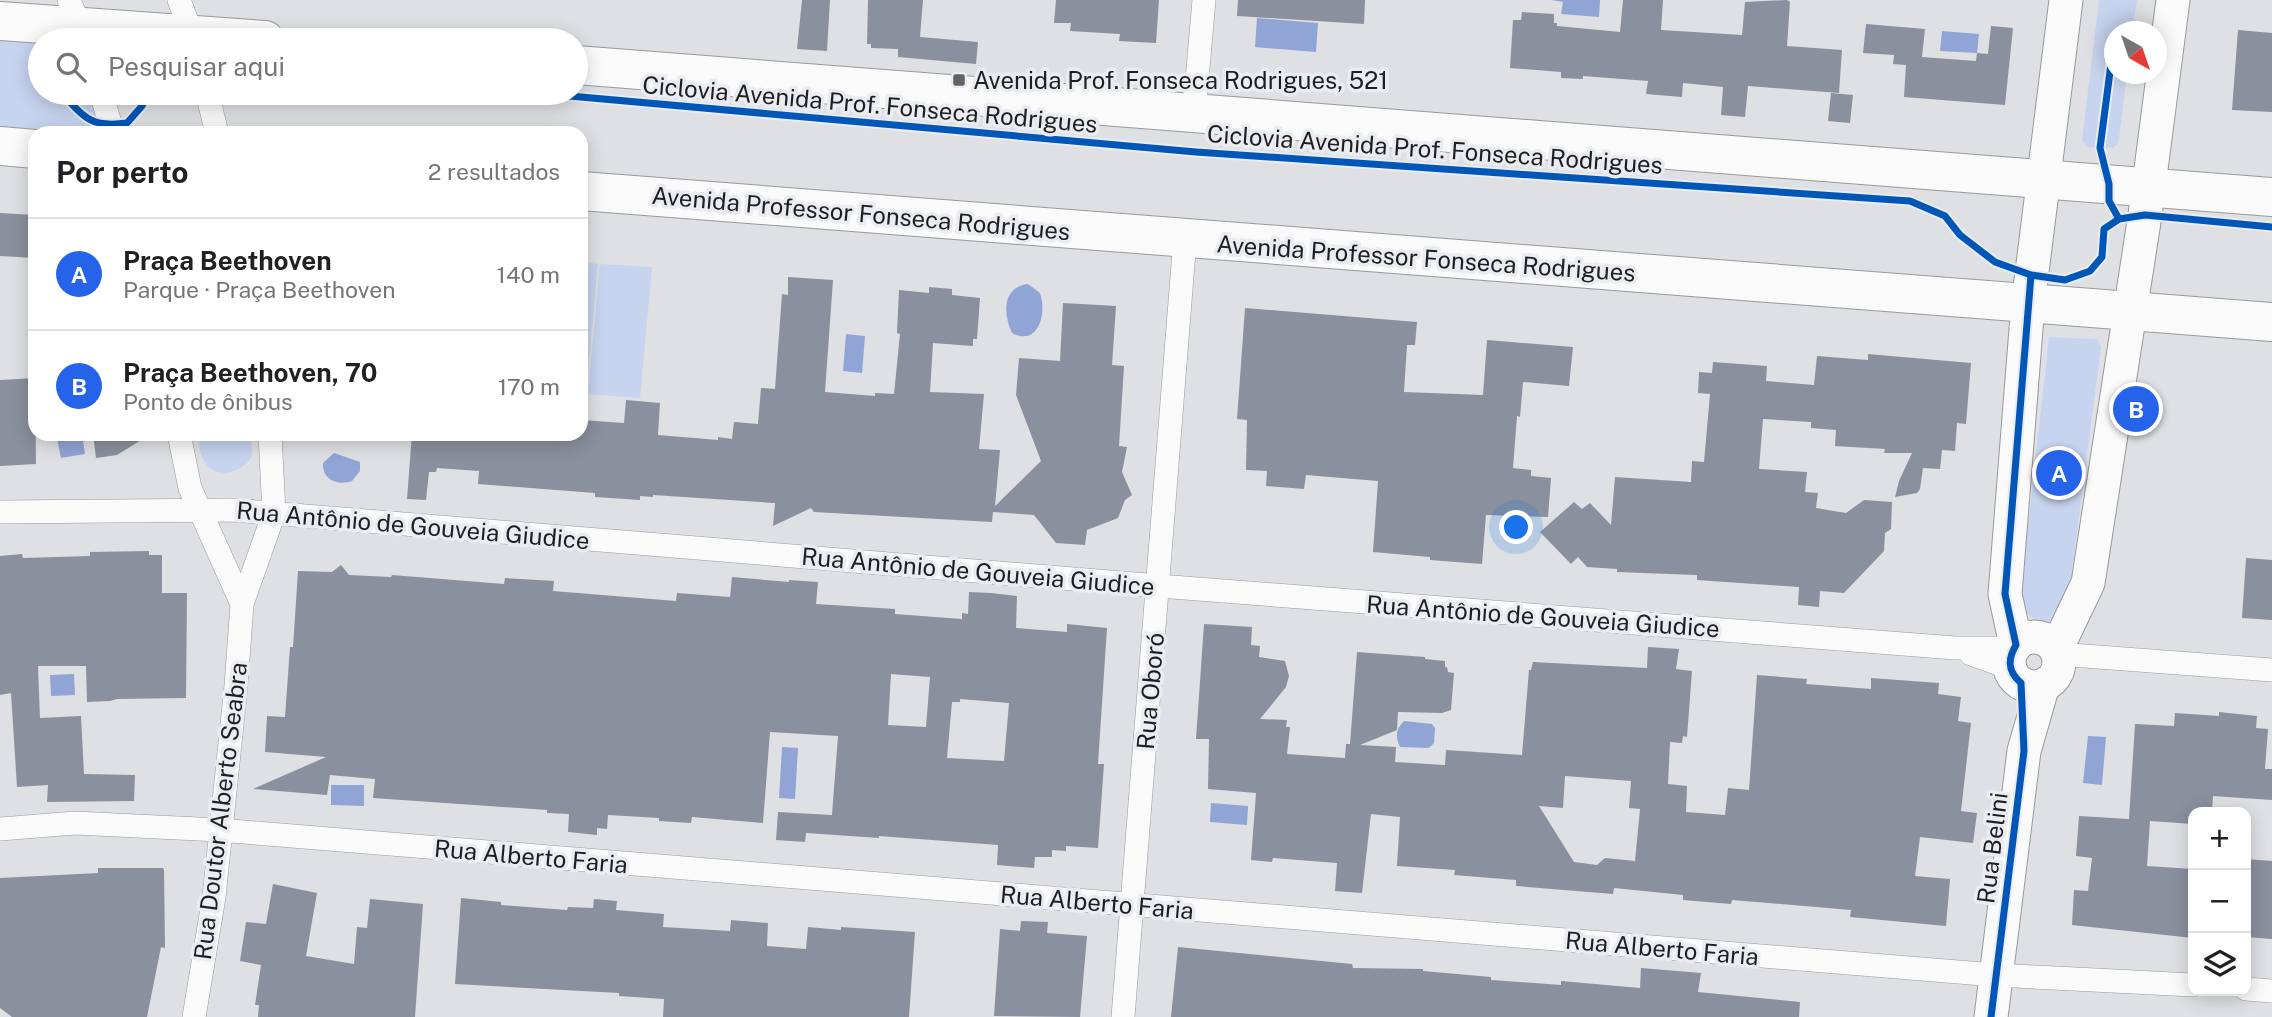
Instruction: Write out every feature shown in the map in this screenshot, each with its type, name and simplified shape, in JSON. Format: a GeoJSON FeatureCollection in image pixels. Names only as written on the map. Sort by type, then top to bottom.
{"type":"FeatureCollection","features":[{"type":"Feature","properties":{"kind":"highway"},"geometry":{"type":"LineString","coordinates":[[0,21],[188,25]]}},
{"type":"Feature","properties":{"kind":"highway"},"geometry":{"type":"LineString","coordinates":[[588,66],[2272,197]]}},
{"type":"Feature","properties":{"kind":"highway"},"geometry":{"type":"LineString","coordinates":[[0,146],[28,148]]}},
{"type":"Feature","properties":{"kind":"highway","name":"Avenida Professor Fonseca Rodrigues"},"geometry":{"type":"LineString","coordinates":[[588,192],[2272,323]]}},
{"type":"Feature","properties":{"kind":"street"},"geometry":{"type":"LineString","coordinates":[[1194,114],[1204,0]]}},
{"type":"Feature","properties":{"kind":"street"},"geometry":{"type":"LineString","coordinates":[[2035,663],[2005,594],[2028,304],[2067,0]]}},
{"type":"Feature","properties":{"kind":"street","name":"Rua Belini"},"geometry":{"type":"LineString","coordinates":[[1991,1017],[2035,663],[2088,583],[2148,187],[2173,0]]}},
{"type":"Feature","properties":{"kind":"street"},"geometry":{"type":"LineString","coordinates":[[105,105],[111,126]]}},
{"type":"Feature","properties":{"kind":"street"},"geometry":{"type":"LineString","coordinates":[[210,105],[215,126]]}},
{"type":"Feature","properties":{"kind":"street","name":"Rua Oboró"},"geometry":{"type":"LineString","coordinates":[[1123,1017],[1185,239]]}},
{"type":"Feature","properties":{"kind":"street","name":"Rua Doutor Alberto Seabra"},"geometry":{"type":"LineString","coordinates":[[180,441],[190,488],[242,604]]}},
{"type":"Feature","properties":{"kind":"street"},"geometry":{"type":"LineString","coordinates":[[270,441],[274,513]]}},
{"type":"Feature","properties":{"kind":"street","name":"Rua Antônio de Gouveia Giudice"},"geometry":{"type":"LineString","coordinates":[[0,512],[233,510],[1955,648],[2035,663],[2106,656],[2272,670]]}},
{"type":"Feature","properties":{"kind":"street","name":"Rua Doutor Alberto Seabra"},"geometry":{"type":"LineString","coordinates":[[194,1017],[214,897],[242,604],[274,513]]}},
{"type":"Feature","properties":{"kind":"street","name":"Rua Alberto Faria"},"geometry":{"type":"LineString","coordinates":[[0,829],[75,823],[219,830],[1995,975],[2188,985]]}},
{"type":"Feature","properties":{"kind":"street"},"geometry":{"type":"LineString","coordinates":[[2251,989],[2272,991]]}},
{"type":"Feature","properties":{"kind":"shaded area"},"geometry":{"type":"Polygon","coordinates":[[[2099,0],[2137,0],[2134,21],[2104,21],[2104,84],[2126,84],[2119,139],[2113,148],[2088,147],[2082,141],[2099,0]]]}},
{"type":"Feature","properties":{"kind":"shaded area"},"geometry":{"type":"Polygon","coordinates":[[[0,38],[28,41],[28,105],[94,105],[101,126],[28,126],[28,132],[0,132],[0,38]]]}},
{"type":"Feature","properties":{"kind":"shaded area"},"geometry":{"type":"Polygon","coordinates":[[[588,263],[598,264],[588,372],[588,263]]]}},
{"type":"Feature","properties":{"kind":"shaded area"},"geometry":{"type":"Polygon","coordinates":[[[600,264],[652,267],[640,398],[588,394],[600,264]]]}},
{"type":"Feature","properties":{"kind":"shaded area"},"geometry":{"type":"Polygon","coordinates":[[[2049,337],[2097,339],[2101,347],[2068,602],[2055,617],[2048,622],[2042,622],[2028,614],[2020,599],[2049,337]]]}},
{"type":"Feature","properties":{"kind":"shaded area"},"geometry":{"type":"Polygon","coordinates":[[[199,441],[251,441],[252,456],[241,468],[227,473],[219,472],[207,465],[199,441]]]}},
{"type":"Feature","properties":{"kind":"water"},"geometry":{"type":"Polygon","coordinates":[[[1551,0],[1600,0],[1599,17],[1561,14],[1563,2],[1551,0]]]}},
{"type":"Feature","properties":{"kind":"water"},"geometry":{"type":"Polygon","coordinates":[[[1257,18],[1318,23],[1316,52],[1255,47],[1257,18]]]}},
{"type":"Feature","properties":{"kind":"water"},"geometry":{"type":"Polygon","coordinates":[[[1942,31],[1979,34],[1977,53],[1940,51],[1942,31]]]}},
{"type":"Feature","properties":{"kind":"water"},"geometry":{"type":"Polygon","coordinates":[[[1028,284],[1040,293],[1041,318],[1035,332],[1021,336],[1012,333],[1007,318],[1007,302],[1013,290],[1028,284]]]}},
{"type":"Feature","properties":{"kind":"water"},"geometry":{"type":"Polygon","coordinates":[[[846,334],[865,336],[862,373],[843,371],[846,334]]]}},
{"type":"Feature","properties":{"kind":"water"},"geometry":{"type":"Polygon","coordinates":[[[57,441],[83,441],[85,454],[61,458],[57,441]]]}},
{"type":"Feature","properties":{"kind":"water"},"geometry":{"type":"Polygon","coordinates":[[[334,453],[360,462],[360,471],[352,481],[336,482],[325,474],[323,463],[334,453]]]}},
{"type":"Feature","properties":{"kind":"water"},"geometry":{"type":"Polygon","coordinates":[[[74,674],[75,695],[51,696],[50,675],[74,674]]]}},
{"type":"Feature","properties":{"kind":"water"},"geometry":{"type":"Polygon","coordinates":[[[1404,721],[1432,724],[1435,728],[1434,743],[1429,748],[1400,747],[1397,733],[1404,721]]]}},
{"type":"Feature","properties":{"kind":"water"},"geometry":{"type":"Polygon","coordinates":[[[2088,736],[2106,737],[2102,785],[2083,783],[2088,736]]]}},
{"type":"Feature","properties":{"kind":"water"},"geometry":{"type":"Polygon","coordinates":[[[782,747],[798,748],[795,799],[779,798],[782,747]]]}},
{"type":"Feature","properties":{"kind":"water"},"geometry":{"type":"Polygon","coordinates":[[[331,785],[364,785],[364,806],[331,805],[331,785]]]}},
{"type":"Feature","properties":{"kind":"water"},"geometry":{"type":"Polygon","coordinates":[[[1211,803],[1248,806],[1247,825],[1210,822],[1211,803]]]}},
{"type":"Feature","properties":{"kind":"building"},"geometry":{"type":"Polygon","coordinates":[[[802,0],[830,0],[827,51],[797,49],[802,0]]]}},
{"type":"Feature","properties":{"kind":"building"},"geometry":{"type":"Polygon","coordinates":[[[868,0],[923,0],[920,37],[978,42],[976,64],[898,57],[898,49],[871,48],[871,44],[867,44],[868,0]]]}},
{"type":"Feature","properties":{"kind":"building"},"geometry":{"type":"Polygon","coordinates":[[[1056,0],[1159,0],[1156,43],[1119,41],[1120,34],[1070,31],[1071,23],[1054,23],[1056,0]]]}},
{"type":"Feature","properties":{"kind":"building"},"geometry":{"type":"Polygon","coordinates":[[[1238,0],[1365,0],[1364,24],[1237,16],[1238,0]]]}},
{"type":"Feature","properties":{"kind":"building"},"geometry":{"type":"Polygon","coordinates":[[[1623,0],[1663,0],[1661,30],[1742,35],[1745,2],[1787,0],[1790,2],[1787,46],[1842,50],[1839,93],[1748,86],[1745,117],[1721,115],[1723,87],[1683,83],[1682,97],[1646,94],[1648,81],[1583,76],[1583,79],[1561,78],[1561,72],[1510,68],[1513,20],[1521,20],[1522,12],[1554,14],[1554,23],[1557,23],[1557,26],[1620,32],[1623,0]]]}},
{"type":"Feature","properties":{"kind":"building"},"geometry":{"type":"Polygon","coordinates":[[[1866,24],[1925,29],[1922,57],[1976,61],[1977,53],[1988,54],[1991,26],[2013,28],[2005,105],[1904,97],[1906,65],[1893,64],[1894,55],[1863,53],[1866,24]]]}},
{"type":"Feature","properties":{"kind":"building"},"geometry":{"type":"Polygon","coordinates":[[[2238,30],[2272,33],[2272,112],[2232,110],[2238,30]]]}},
{"type":"Feature","properties":{"kind":"building"},"geometry":{"type":"Polygon","coordinates":[[[1831,93],[1853,95],[1850,123],[1828,121],[1831,93]]]}},
{"type":"Feature","properties":{"kind":"building"},"geometry":{"type":"Polygon","coordinates":[[[0,213],[28,215],[28,258],[0,256],[0,213]]]}},
{"type":"Feature","properties":{"kind":"building"},"geometry":{"type":"Polygon","coordinates":[[[788,277],[833,280],[825,392],[875,396],[875,393],[894,394],[900,334],[897,333],[899,290],[929,293],[929,287],[952,289],[952,295],[980,298],[977,339],[973,339],[973,346],[933,343],[930,392],[984,394],[979,449],[1000,450],[995,506],[1041,461],[1016,395],[1019,358],[1060,361],[1063,303],[1116,306],[1112,365],[1124,366],[1119,446],[1127,447],[1122,472],[1132,495],[1125,500],[1118,518],[1087,530],[1085,545],[1056,543],[1034,515],[993,512],[992,522],[814,512],[811,508],[773,526],[775,503],[653,495],[640,496],[640,500],[595,497],[595,493],[478,484],[479,471],[437,468],[436,472],[429,472],[426,500],[407,499],[411,441],[588,441],[588,420],[624,423],[626,400],[660,403],[658,435],[732,439],[734,422],[758,424],[761,388],[775,389],[782,294],[788,295],[788,277]]]}},
{"type":"Feature","properties":{"kind":"building"},"geometry":{"type":"Polygon","coordinates":[[[1245,308],[1417,322],[1415,345],[1407,345],[1404,392],[1483,395],[1487,340],[1573,347],[1569,386],[1523,382],[1520,417],[1517,416],[1513,468],[1531,470],[1531,476],[1551,478],[1548,517],[1486,515],[1482,564],[1430,560],[1430,557],[1373,552],[1378,481],[1306,475],[1304,489],[1266,486],[1267,471],[1246,470],[1247,420],[1237,419],[1245,308]]]}},
{"type":"Feature","properties":{"kind":"building"},"geometry":{"type":"Polygon","coordinates":[[[1868,354],[1971,363],[1966,424],[1957,423],[1955,451],[1942,450],[1940,469],[1923,468],[1917,493],[1895,497],[1912,453],[1884,453],[1885,449],[1835,446],[1836,430],[1811,428],[1811,422],[1763,419],[1759,469],[1807,472],[1805,492],[1818,493],[1816,508],[1846,513],[1864,500],[1892,502],[1891,529],[1885,533],[1884,551],[1844,593],[1820,591],[1819,607],[1798,605],[1799,587],[1697,580],[1697,575],[1617,572],[1617,569],[1587,567],[1578,557],[1571,564],[1540,532],[1574,502],[1582,509],[1590,503],[1611,525],[1615,477],[1691,482],[1692,461],[1704,462],[1710,394],[1698,393],[1699,372],[1712,373],[1713,362],[1767,366],[1766,381],[1814,385],[1817,356],[1868,360],[1868,354]]]}},
{"type":"Feature","properties":{"kind":"building"},"geometry":{"type":"Polygon","coordinates":[[[28,378],[28,441],[36,441],[36,464],[0,466],[0,380],[28,378]]]}},
{"type":"Feature","properties":{"kind":"building"},"geometry":{"type":"Polygon","coordinates":[[[94,441],[140,441],[117,455],[96,458],[94,441]]]}},
{"type":"Feature","properties":{"kind":"building"},"geometry":{"type":"Polygon","coordinates":[[[149,551],[149,555],[162,555],[162,593],[187,593],[186,698],[87,702],[86,666],[38,666],[40,718],[81,716],[84,774],[135,775],[134,801],[47,802],[48,785],[17,787],[11,693],[0,695],[0,556],[90,556],[90,552],[149,551]]]}},
{"type":"Feature","properties":{"kind":"building"},"geometry":{"type":"Polygon","coordinates":[[[2246,558],[2272,560],[2272,620],[2242,618],[2246,558]]]}},
{"type":"Feature","properties":{"kind":"building"},"geometry":{"type":"Polygon","coordinates":[[[341,565],[349,575],[392,575],[504,584],[505,578],[554,581],[553,591],[676,601],[677,593],[730,597],[732,577],[818,582],[816,604],[895,609],[895,614],[962,619],[962,613],[968,614],[969,592],[991,593],[1017,596],[1016,628],[1067,632],[1067,624],[1107,628],[1098,764],[1104,764],[1098,848],[1066,846],[1066,851],[1052,850],[1052,857],[1035,857],[1034,868],[997,865],[998,845],[806,833],[805,842],[776,840],[778,812],[832,815],[838,736],[770,732],[763,823],[692,817],[691,823],[608,815],[607,829],[597,828],[597,835],[568,832],[569,814],[547,813],[547,810],[373,798],[375,779],[330,775],[327,795],[253,789],[326,757],[265,752],[267,716],[285,717],[298,571],[332,572],[341,565]],[[891,674],[888,725],[926,727],[930,677],[891,674]],[[960,699],[960,702],[952,702],[947,758],[1004,761],[1009,703],[960,699]]]}},
{"type":"Feature","properties":{"kind":"building"},"geometry":{"type":"Polygon","coordinates":[[[1204,624],[1252,627],[1251,645],[1260,646],[1259,657],[1285,661],[1289,676],[1286,687],[1260,719],[1287,720],[1286,727],[1290,727],[1287,754],[1345,758],[1346,744],[1350,744],[1357,652],[1445,661],[1448,672],[1454,673],[1451,710],[1442,713],[1398,712],[1397,730],[1360,745],[1396,747],[1395,762],[1445,765],[1446,750],[1522,755],[1529,670],[1533,662],[1647,668],[1648,647],[1679,649],[1676,669],[1692,671],[1687,737],[1683,736],[1682,743],[1670,742],[1668,784],[1687,786],[1686,812],[1725,815],[1728,788],[1749,790],[1757,675],[1807,679],[1806,684],[1871,689],[1871,678],[1939,683],[1938,694],[1961,697],[1958,721],[1971,723],[1961,811],[1977,813],[1973,843],[1920,837],[1915,876],[1950,879],[1946,926],[1850,917],[1851,910],[1732,900],[1731,904],[1683,900],[1683,895],[1614,888],[1613,894],[1516,886],[1516,880],[1454,875],[1455,870],[1397,866],[1400,817],[1371,814],[1362,893],[1335,891],[1337,863],[1273,858],[1272,862],[1251,860],[1256,793],[1208,789],[1209,739],[1196,739],[1204,624]],[[1565,776],[1563,808],[1539,806],[1574,862],[1597,865],[1605,858],[1635,861],[1640,809],[1629,808],[1631,781],[1565,776]]]}},
{"type":"Feature","properties":{"kind":"building"},"geometry":{"type":"Polygon","coordinates":[[[2219,712],[2257,716],[2256,728],[2268,729],[2265,769],[2272,769],[2272,800],[2213,796],[2212,807],[2188,807],[2188,824],[2150,821],[2147,866],[2188,869],[2188,937],[2072,925],[2074,890],[2088,891],[2092,858],[2076,856],[2079,816],[2129,819],[2135,724],[2174,726],[2175,713],[2219,716],[2219,712]]]}},
{"type":"Feature","properties":{"kind":"building"},"geometry":{"type":"Polygon","coordinates":[[[2251,859],[2272,861],[2272,939],[2251,937],[2251,859]]]}},
{"type":"Feature","properties":{"kind":"building"},"geometry":{"type":"Polygon","coordinates":[[[98,868],[164,870],[165,948],[161,947],[147,1017],[12,1017],[0,1008],[0,878],[98,873],[98,868]]]}},
{"type":"Feature","properties":{"kind":"building"},"geometry":{"type":"Polygon","coordinates":[[[273,884],[317,893],[306,956],[354,964],[357,927],[367,928],[370,899],[423,904],[415,1017],[258,1017],[259,1005],[255,1005],[261,965],[240,961],[246,922],[266,924],[273,884]]]}},
{"type":"Feature","properties":{"kind":"building"},"geometry":{"type":"Polygon","coordinates":[[[461,898],[501,902],[501,905],[567,910],[568,907],[593,908],[594,899],[617,901],[616,910],[664,914],[663,927],[730,931],[731,920],[768,923],[767,946],[806,949],[808,927],[915,932],[909,1017],[663,1017],[664,999],[619,996],[619,993],[455,984],[461,898]]]}},
{"type":"Feature","properties":{"kind":"building"},"geometry":{"type":"Polygon","coordinates":[[[1021,921],[1048,922],[1047,933],[1087,936],[1080,1017],[994,1016],[1000,929],[1020,931],[1021,921]]]}},
{"type":"Feature","properties":{"kind":"building"},"geometry":{"type":"Polygon","coordinates":[[[1178,947],[1352,964],[1353,968],[1423,969],[1491,977],[1491,980],[1561,985],[1561,981],[1640,988],[1641,968],[1701,973],[1698,992],[1800,1002],[1799,1017],[1171,1017],[1178,947]]]}},
{"type":"Feature","properties":{"kind":"cycle path"},"geometry":{"type":"LineString","coordinates":[[2108,84],[2100,148],[2109,184],[2109,201],[2119,219]]}},
{"type":"Feature","properties":{"kind":"cycle path","name":"Ciclovia Avenida Prof. Fonseca Rodrigues"},"geometry":{"type":"LineString","coordinates":[[588,98],[1196,152],[1910,201],[1945,216],[1960,235],[1995,262],[2031,275],[2065,280],[2090,271],[2102,257],[2104,229],[2119,219],[2145,215],[2272,227]]}},
{"type":"Feature","properties":{"kind":"cycle path"},"geometry":{"type":"LineString","coordinates":[[73,105],[90,120],[105,124],[127,123],[142,105]]}},
{"type":"Feature","properties":{"kind":"cycle path"},"geometry":{"type":"LineString","coordinates":[[1991,1017],[2024,751],[2021,683],[2013,675],[2010,666],[2016,645],[2005,594],[2031,275]]}},
{"type":"Feature","properties":{"kind":"place","name":"Avenida Prof. Fonseca Rodrigues, 521"},"geometry":{"type":"Point","coordinates":[959,80]}},
{"type":"Feature","properties":{"kind":"place","name":"Praça Beethoven, 70"},"geometry":{"type":"Point","coordinates":[2136,409]}},
{"type":"Feature","properties":{"kind":"place","name":"Praça Beethoven"},"geometry":{"type":"Point","coordinates":[2059,473]}}]}
